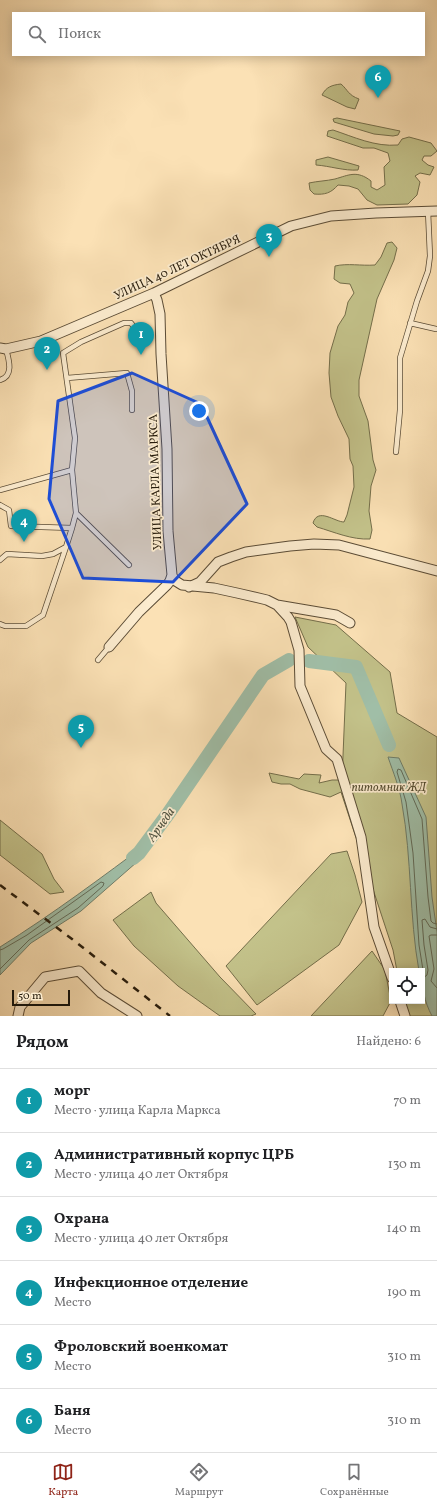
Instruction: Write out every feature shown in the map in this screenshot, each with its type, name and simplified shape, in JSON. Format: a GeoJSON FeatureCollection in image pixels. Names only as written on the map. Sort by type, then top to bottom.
{"type":"FeatureCollection","features":[{"type":"Feature","properties":{"kind":"street","name":"УЛИЦА 40 ЛЕТ ОКТЯБРЯ"},"geometry":{"type":"LineString","coordinates":[[3,349],[41,341],[154,294],[291,226],[331,216],[432,211]]}},
{"type":"Feature","properties":{"kind":"street","name":"УЛИЦА КАРЛА МАРКСА"},"geometry":{"type":"LineString","coordinates":[[154,294],[160,314],[167,449],[168,531],[172,575]]}},
{"type":"Feature","properties":{"kind":"street"},"geometry":{"type":"LineString","coordinates":[[189,587],[200,582],[218,562],[231,557],[246,552],[306,545],[339,545],[437,570]]}},
{"type":"Feature","properties":{"kind":"street"},"geometry":{"type":"LineString","coordinates":[[172,575],[174,580],[189,587],[214,588],[267,600],[277,605],[336,615],[350,623]]}},
{"type":"Feature","properties":{"kind":"street"},"geometry":{"type":"LineString","coordinates":[[109,647],[139,612],[167,585],[172,575]]}},
{"type":"Feature","properties":{"kind":"street"},"geometry":{"type":"LineString","coordinates":[[277,605],[291,622],[299,650],[300,686],[326,749],[337,759],[361,837],[374,927],[389,970]]}},
{"type":"Feature","properties":{"kind":"street"},"geometry":{"type":"LineString","coordinates":[[18,1016],[20,1007],[45,976],[79,971],[102,993],[137,1016]]}},
{"type":"Feature","properties":{"kind":"street"},"geometry":{"type":"LineString","coordinates":[[401,1004],[406,1016]]}},
{"type":"Feature","properties":{"kind":"lane"},"geometry":{"type":"LineString","coordinates":[[396,452],[400,410],[400,358],[410,323],[428,271],[432,211]]}},
{"type":"Feature","properties":{"kind":"lane"},"geometry":{"type":"LineString","coordinates":[[430,256],[437,256]]}},
{"type":"Feature","properties":{"kind":"lane"},"geometry":{"type":"LineString","coordinates":[[0,624],[5,626],[26,626],[43,616],[76,513],[72,470],[75,438],[63,353],[82,342],[124,323],[131,323],[139,334]]}},
{"type":"Feature","properties":{"kind":"lane"},"geometry":{"type":"LineString","coordinates":[[410,323],[436,329]]}},
{"type":"Feature","properties":{"kind":"lane"},"geometry":{"type":"LineString","coordinates":[[0,380],[5,379],[9,374],[3,349]]}},
{"type":"Feature","properties":{"kind":"lane"},"geometry":{"type":"LineString","coordinates":[[67,378],[127,373],[132,391],[132,410]]}},
{"type":"Feature","properties":{"kind":"lane"},"geometry":{"type":"LineString","coordinates":[[0,490],[72,470]]}},
{"type":"Feature","properties":{"kind":"lane"},"geometry":{"type":"LineString","coordinates":[[0,505],[9,510],[10,526],[72,528]]}},
{"type":"Feature","properties":{"kind":"lane"},"geometry":{"type":"LineString","coordinates":[[76,513],[129,565]]}},
{"type":"Feature","properties":{"kind":"lane"},"geometry":{"type":"LineString","coordinates":[[0,560],[7,554],[42,556],[53,554],[66,547]]}},
{"type":"Feature","properties":{"kind":"lane"},"geometry":{"type":"LineString","coordinates":[[98,660],[109,647]]}},
{"type":"Feature","properties":{"kind":"highlighted area"},"geometry":{"type":"Polygon","coordinates":[[[132,373],[201,404],[247,504],[173,582],[83,578],[49,499],[58,401],[132,373]]]}},
{"type":"Feature","properties":{"kind":"green space"},"geometry":{"type":"Polygon","coordinates":[[[341,84],[350,94],[359,99],[355,109],[347,107],[322,95],[325,90],[330,87],[341,84]]]}},
{"type":"Feature","properties":{"kind":"green space"},"geometry":{"type":"Polygon","coordinates":[[[337,118],[400,131],[398,135],[393,136],[374,134],[334,122],[333,119],[337,118]]]}},
{"type":"Feature","properties":{"kind":"green space"},"geometry":{"type":"Polygon","coordinates":[[[333,130],[373,143],[398,145],[402,139],[409,137],[431,143],[437,151],[431,156],[424,156],[422,160],[428,165],[434,167],[430,175],[420,173],[415,176],[420,182],[417,195],[408,204],[377,205],[367,200],[358,189],[349,186],[338,185],[328,193],[314,194],[310,190],[309,183],[332,180],[353,174],[361,175],[371,181],[371,187],[377,190],[385,185],[384,167],[390,161],[388,153],[374,148],[363,148],[327,136],[328,131],[333,130]]]}},
{"type":"Feature","properties":{"kind":"green space"},"geometry":{"type":"Polygon","coordinates":[[[328,157],[359,166],[358,170],[316,165],[316,160],[328,157]]]}},
{"type":"Feature","properties":{"kind":"green space"},"geometry":{"type":"Polygon","coordinates":[[[392,242],[397,248],[394,260],[377,299],[359,380],[359,396],[368,421],[373,460],[376,470],[371,486],[369,511],[372,530],[370,539],[363,539],[317,527],[313,523],[315,518],[319,516],[327,516],[344,522],[354,487],[349,439],[331,397],[329,373],[330,353],[338,326],[345,315],[348,302],[354,293],[350,284],[340,283],[334,279],[335,266],[375,265],[381,257],[387,243],[392,242]]]}},
{"type":"Feature","properties":{"kind":"green space","name":"питомник ЖД"},"geometry":{"type":"Polygon","coordinates":[[[295,617],[336,625],[390,672],[397,713],[437,737],[437,1016],[407,1016],[405,1004],[425,1004],[425,968],[396,968],[393,950],[341,792],[330,797],[300,789],[290,784],[272,782],[269,773],[299,779],[304,774],[321,775],[319,783],[332,780],[342,780],[346,683],[308,647],[295,617]]]}},
{"type":"Feature","properties":{"kind":"green space"},"geometry":{"type":"Polygon","coordinates":[[[0,820],[42,854],[54,879],[64,892],[50,894],[0,855],[0,820]]]}},
{"type":"Feature","properties":{"kind":"green space"},"geometry":{"type":"Polygon","coordinates":[[[347,851],[362,902],[339,945],[257,1005],[226,966],[331,854],[347,851]]]}},
{"type":"Feature","properties":{"kind":"green space"},"geometry":{"type":"Polygon","coordinates":[[[151,892],[156,903],[220,977],[256,1014],[251,1016],[220,1016],[178,986],[134,946],[113,920],[151,892]]]}},
{"type":"Feature","properties":{"kind":"green space"},"geometry":{"type":"Polygon","coordinates":[[[372,951],[385,970],[389,991],[389,1004],[383,1016],[311,1016],[372,951]]]}},
{"type":"Feature","properties":{"kind":"water"},"geometry":{"type":"Polygon","coordinates":[[[388,757],[399,758],[426,817],[432,897],[437,932],[437,1016],[432,1016],[425,1000],[425,968],[419,968],[405,825],[400,792],[388,757]]]}},
{"type":"Feature","properties":{"kind":"water"},"geometry":{"type":"Polygon","coordinates":[[[152,840],[145,855],[81,911],[31,943],[0,975],[0,947],[58,908],[152,840]]]}},
{"type":"Feature","properties":{"kind":"waterway","name":"Арчеда"},"geometry":{"type":"LineString","coordinates":[[133,858],[139,853],[168,814],[263,675],[289,660]]}},
{"type":"Feature","properties":{"kind":"waterway","name":"Арчеда"},"geometry":{"type":"LineString","coordinates":[[309,661],[356,667],[389,745]]}},
{"type":"Feature","properties":{"kind":"railway"},"geometry":{"type":"LineString","coordinates":[[0,885],[170,1016]]}},
{"type":"Feature","properties":{"kind":"place","name":"Баня"},"geometry":{"type":"Point","coordinates":[378,98]}},
{"type":"Feature","properties":{"kind":"place","name":"Охрана"},"geometry":{"type":"Point","coordinates":[269,257]}},
{"type":"Feature","properties":{"kind":"place","name":"морг"},"geometry":{"type":"Point","coordinates":[141,355]}},
{"type":"Feature","properties":{"kind":"place","name":"Административный корпус ЦРБ"},"geometry":{"type":"Point","coordinates":[47,370]}},
{"type":"Feature","properties":{"kind":"place","name":"Инфекционное отделение"},"geometry":{"type":"Point","coordinates":[24,542]}},
{"type":"Feature","properties":{"kind":"place","name":"Фроловский военкомат"},"geometry":{"type":"Point","coordinates":[81,748]}}]}
